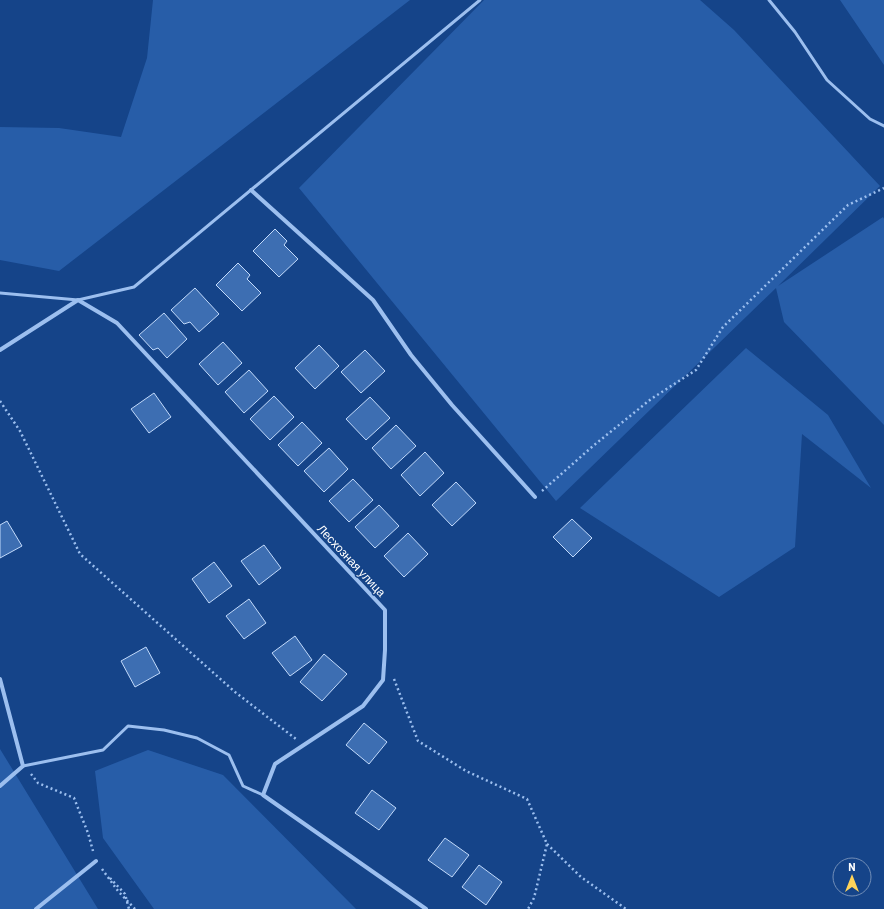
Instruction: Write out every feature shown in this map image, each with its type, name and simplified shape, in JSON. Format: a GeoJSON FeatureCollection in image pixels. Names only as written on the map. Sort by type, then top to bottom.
{"type":"FeatureCollection","features":[{"type":"Feature","properties":{"kind":"street"},"geometry":{"type":"LineString","coordinates":[[251,190],[373,300],[411,355],[452,405],[535,497]]}},
{"type":"Feature","properties":{"kind":"street"},"geometry":{"type":"LineString","coordinates":[[0,350],[78,300]]}},
{"type":"Feature","properties":{"kind":"street","name":"Лесхозная улица"},"geometry":{"type":"LineString","coordinates":[[78,300],[117,323],[385,610],[383,680],[363,706],[275,764],[263,795]]}},
{"type":"Feature","properties":{"kind":"street"},"geometry":{"type":"LineString","coordinates":[[0,679],[23,766],[0,786]]}},
{"type":"Feature","properties":{"kind":"street"},"geometry":{"type":"LineString","coordinates":[[263,795],[426,909]]}},
{"type":"Feature","properties":{"kind":"street"},"geometry":{"type":"LineString","coordinates":[[36,909],[96,861]]}},
{"type":"Feature","properties":{"kind":"lane"},"geometry":{"type":"LineString","coordinates":[[0,293],[78,300],[134,287],[480,0]]}},
{"type":"Feature","properties":{"kind":"lane"},"geometry":{"type":"LineString","coordinates":[[769,0],[795,32],[827,80],[870,119],[884,126]]}},
{"type":"Feature","properties":{"kind":"lane"},"geometry":{"type":"LineString","coordinates":[[23,766],[103,750],[128,726],[164,730],[197,738],[229,755],[243,786],[263,795]]}},
{"type":"Feature","properties":{"kind":"path"},"geometry":{"type":"LineString","coordinates":[[535,497],[593,446],[651,399],[696,370],[723,326],[848,205],[884,188]]}},
{"type":"Feature","properties":{"kind":"path"},"geometry":{"type":"LineString","coordinates":[[0,401],[20,432],[80,554],[235,692],[304,744]]}},
{"type":"Feature","properties":{"kind":"path"},"geometry":{"type":"LineString","coordinates":[[394,678],[418,741],[466,771],[527,799],[547,844],[582,877],[626,909]]}},
{"type":"Feature","properties":{"kind":"path"},"geometry":{"type":"LineString","coordinates":[[23,766],[38,783],[74,798],[88,834],[96,861],[118,891],[135,909]]}},
{"type":"Feature","properties":{"kind":"path"},"geometry":{"type":"LineString","coordinates":[[528,909],[534,898],[547,844]]}},
{"type":"Feature","properties":{"kind":"path"},"geometry":{"type":"LineString","coordinates":[[96,861],[125,894],[129,909]]}},
{"type":"Feature","properties":{"kind":"shaded area"},"geometry":{"type":"Polygon","coordinates":[[[153,0],[410,0],[59,271],[0,260],[0,127],[59,128],[121,137],[147,58],[153,0]]]}},
{"type":"Feature","properties":{"kind":"shaded area"},"geometry":{"type":"Polygon","coordinates":[[[484,0],[700,0],[734,30],[880,186],[778,286],[883,217],[884,425],[784,322],[776,288],[556,501],[299,188],[484,0]]]}},
{"type":"Feature","properties":{"kind":"shaded area"},"geometry":{"type":"Polygon","coordinates":[[[840,0],[884,0],[884,65],[840,0]]]}},
{"type":"Feature","properties":{"kind":"shaded area"},"geometry":{"type":"Polygon","coordinates":[[[746,348],[828,415],[871,488],[802,434],[795,547],[719,597],[580,508],[746,348]]]}},
{"type":"Feature","properties":{"kind":"shaded area"},"geometry":{"type":"Polygon","coordinates":[[[0,749],[98,909],[0,909],[0,749]]]}},
{"type":"Feature","properties":{"kind":"shaded area"},"geometry":{"type":"Polygon","coordinates":[[[148,750],[223,775],[356,909],[154,909],[103,838],[95,771],[148,750]]]}},
{"type":"Feature","properties":{"kind":"building"},"geometry":{"type":"Polygon","coordinates":[[[275,229],[287,241],[284,245],[298,259],[279,277],[253,251],[275,229]]]}},
{"type":"Feature","properties":{"kind":"building"},"geometry":{"type":"Polygon","coordinates":[[[238,263],[250,275],[247,279],[261,293],[242,311],[216,285],[238,263]]]}},
{"type":"Feature","properties":{"kind":"building"},"geometry":{"type":"Polygon","coordinates":[[[195,288],[219,314],[199,332],[190,322],[184,324],[171,310],[195,288]]]}},
{"type":"Feature","properties":{"kind":"building"},"geometry":{"type":"Polygon","coordinates":[[[164,313],[187,339],[167,358],[158,348],[153,350],[139,335],[164,313]]]}},
{"type":"Feature","properties":{"kind":"building"},"geometry":{"type":"Polygon","coordinates":[[[223,342],[242,363],[218,385],[199,364],[223,342]]]}},
{"type":"Feature","properties":{"kind":"building"},"geometry":{"type":"Polygon","coordinates":[[[319,345],[339,366],[315,389],[295,368],[319,345]]]}},
{"type":"Feature","properties":{"kind":"building"},"geometry":{"type":"Polygon","coordinates":[[[365,350],[385,371],[361,393],[341,372],[365,350]]]}},
{"type":"Feature","properties":{"kind":"building"},"geometry":{"type":"Polygon","coordinates":[[[249,370],[268,391],[244,413],[225,392],[249,370]]]}},
{"type":"Feature","properties":{"kind":"building"},"geometry":{"type":"Polygon","coordinates":[[[154,393],[171,417],[149,433],[131,409],[154,393]]]}},
{"type":"Feature","properties":{"kind":"building"},"geometry":{"type":"Polygon","coordinates":[[[274,396],[294,417],[270,440],[250,419],[274,396]]]}},
{"type":"Feature","properties":{"kind":"building"},"geometry":{"type":"Polygon","coordinates":[[[370,397],[390,418],[366,440],[346,419],[370,397]]]}},
{"type":"Feature","properties":{"kind":"building"},"geometry":{"type":"Polygon","coordinates":[[[302,422],[322,443],[298,466],[278,445],[302,422]]]}},
{"type":"Feature","properties":{"kind":"building"},"geometry":{"type":"Polygon","coordinates":[[[396,425],[416,446],[391,469],[372,448],[396,425]]]}},
{"type":"Feature","properties":{"kind":"building"},"geometry":{"type":"Polygon","coordinates":[[[329,448],[348,469],[324,492],[304,471],[329,448]]]}},
{"type":"Feature","properties":{"kind":"building"},"geometry":{"type":"Polygon","coordinates":[[[425,452],[444,473],[420,496],[401,475],[425,452]]]}},
{"type":"Feature","properties":{"kind":"building"},"geometry":{"type":"Polygon","coordinates":[[[353,479],[373,500],[349,522],[329,501],[353,479]]]}},
{"type":"Feature","properties":{"kind":"building"},"geometry":{"type":"Polygon","coordinates":[[[456,482],[476,503],[452,526],[432,505],[456,482]]]}},
{"type":"Feature","properties":{"kind":"building"},"geometry":{"type":"Polygon","coordinates":[[[379,505],[399,526],[375,548],[355,527],[379,505]]]}},
{"type":"Feature","properties":{"kind":"building"},"geometry":{"type":"Polygon","coordinates":[[[572,519],[592,538],[573,557],[553,537],[572,519]]]}},
{"type":"Feature","properties":{"kind":"building"},"geometry":{"type":"Polygon","coordinates":[[[7,521],[22,546],[0,558],[0,525],[7,521]]]}},
{"type":"Feature","properties":{"kind":"building"},"geometry":{"type":"Polygon","coordinates":[[[408,533],[428,554],[404,577],[384,556],[408,533]]]}},
{"type":"Feature","properties":{"kind":"building"},"geometry":{"type":"Polygon","coordinates":[[[264,545],[281,568],[259,585],[241,561],[264,545]]]}},
{"type":"Feature","properties":{"kind":"building"},"geometry":{"type":"Polygon","coordinates":[[[214,562],[232,586],[209,603],[192,579],[214,562]]]}},
{"type":"Feature","properties":{"kind":"building"},"geometry":{"type":"Polygon","coordinates":[[[249,599],[266,623],[244,639],[226,616],[249,599]]]}},
{"type":"Feature","properties":{"kind":"building"},"geometry":{"type":"Polygon","coordinates":[[[295,636],[312,660],[290,676],[272,653],[295,636]]]}},
{"type":"Feature","properties":{"kind":"building"},"geometry":{"type":"Polygon","coordinates":[[[146,647],[160,673],[135,687],[121,661],[146,647]]]}},
{"type":"Feature","properties":{"kind":"building"},"geometry":{"type":"Polygon","coordinates":[[[324,654],[347,674],[322,701],[300,682],[324,654]]]}},
{"type":"Feature","properties":{"kind":"building"},"geometry":{"type":"Polygon","coordinates":[[[364,723],[387,742],[369,764],[346,745],[364,723]]]}},
{"type":"Feature","properties":{"kind":"building"},"geometry":{"type":"Polygon","coordinates":[[[372,790],[396,808],[379,830],[355,813],[372,790]]]}},
{"type":"Feature","properties":{"kind":"building"},"geometry":{"type":"Polygon","coordinates":[[[445,838],[469,855],[452,877],[428,860],[445,838]]]}},
{"type":"Feature","properties":{"kind":"building"},"geometry":{"type":"Polygon","coordinates":[[[479,865],[502,882],[486,905],[462,887],[479,865]]]}}]}
